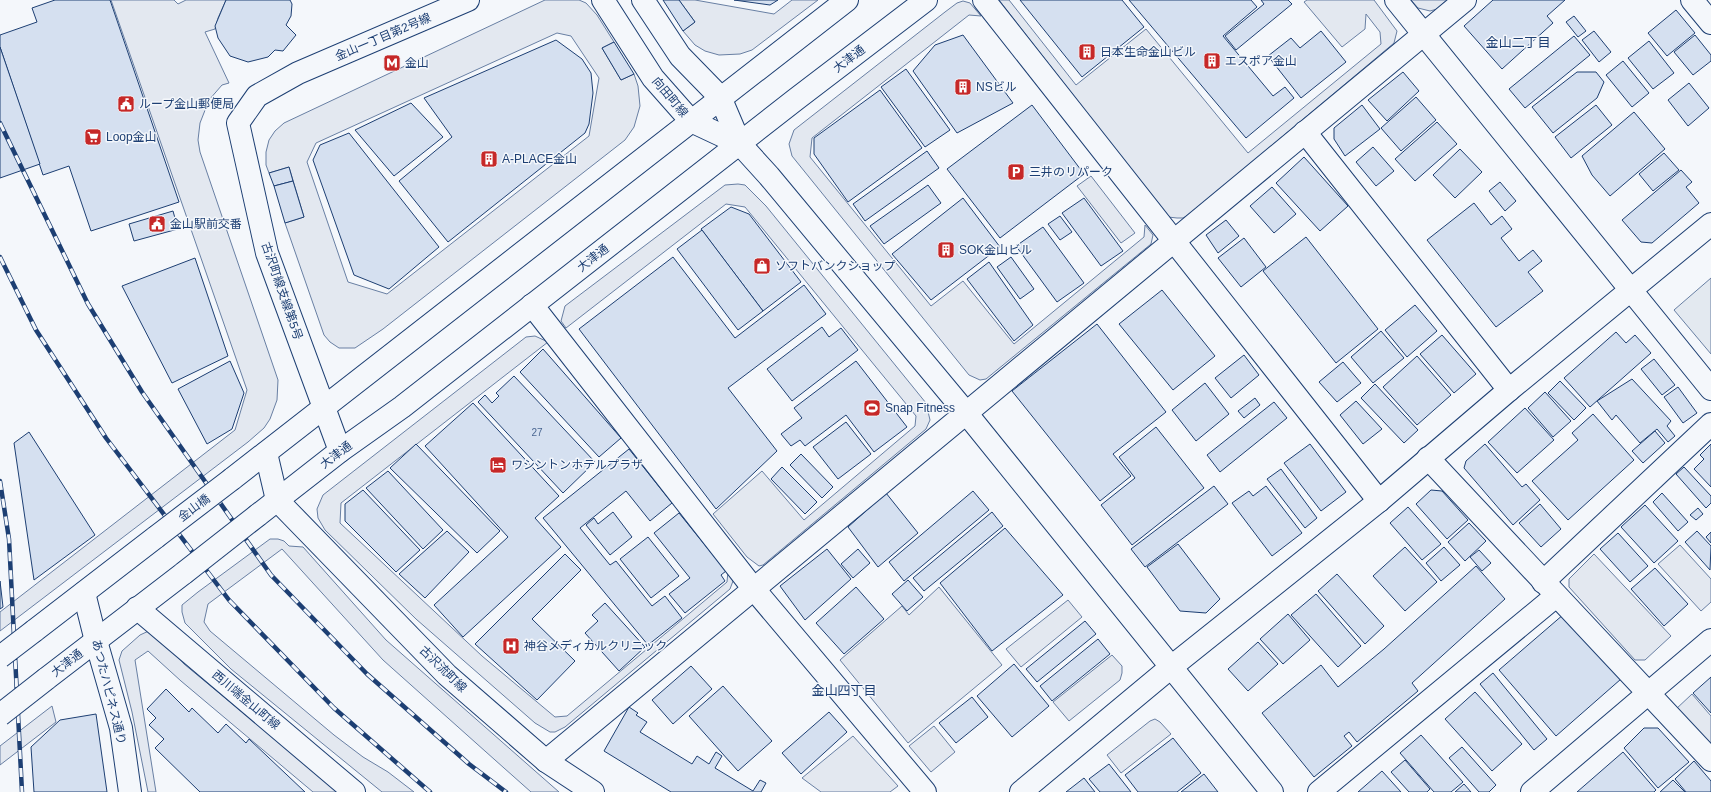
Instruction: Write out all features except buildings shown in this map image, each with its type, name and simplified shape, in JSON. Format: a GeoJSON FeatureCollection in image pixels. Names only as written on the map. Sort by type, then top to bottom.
{"type":"FeatureCollection","features":[{"type":"Feature","properties":{"kind":"street","name":"金山一丁目第2号線"},"geometry":{"type":"LineString","coordinates":[[238,123],[257,96],[298,73],[468,0]]}},
{"type":"Feature","properties":{"kind":"street","name":"向田町線"},"geometry":{"type":"LineString","coordinates":[[604,0],[653,78],[691,121],[740,144]]}},
{"type":"Feature","properties":{"kind":"street"},"geometry":{"type":"LineString","coordinates":[[643,0],[680,56],[720,97],[740,144],[769,176],[967,414],[1170,668],[1272,792]]}},
{"type":"Feature","properties":{"kind":"street"},"geometry":{"type":"LineString","coordinates":[[276,500],[266,453],[720,97],[847,0]]}},
{"type":"Feature","properties":{"kind":"street","name":"大津通"},"geometry":{"type":"LineString","coordinates":[[0,715],[276,500],[340,451],[402,407],[926,0]]}},
{"type":"Feature","properties":{"kind":"street"},"geometry":{"type":"LineString","coordinates":[[984,0],[1378,501]]}},
{"type":"Feature","properties":{"kind":"street"},"geometry":{"type":"LineString","coordinates":[[1396,0],[1711,389]]}},
{"type":"Feature","properties":{"kind":"street"},"geometry":{"type":"LineString","coordinates":[[546,761],[753,588],[967,414],[1465,0]]}},
{"type":"Feature","properties":{"kind":"street"},"geometry":{"type":"LineString","coordinates":[[1692,0],[1711,23]]}},
{"type":"Feature","properties":{"kind":"street","name":"古沢町線支線第5号"},"geometry":{"type":"LineString","coordinates":[[238,123],[267,253],[323,409],[340,451]]}},
{"type":"Feature","properties":{"kind":"street"},"geometry":{"type":"LineString","coordinates":[[1305,132],[1509,390]]}},
{"type":"Feature","properties":{"kind":"street"},"geometry":{"type":"LineString","coordinates":[[1021,792],[1170,668],[1378,501],[1509,390],[1711,224]]}},
{"type":"Feature","properties":{"kind":"street"},"geometry":{"type":"LineString","coordinates":[[532,305],[753,588],[925,792]]}},
{"type":"Feature","properties":{"kind":"street"},"geometry":{"type":"LineString","coordinates":[[1319,792],[1550,589],[1711,424]]}},
{"type":"Feature","properties":{"kind":"street","name":"金山橋"},"geometry":{"type":"LineString","coordinates":[[84,592],[266,453]]}},
{"type":"Feature","properties":{"kind":"street"},"geometry":{"type":"LineString","coordinates":[[1428,458],[1647,694],[1711,760]]}},
{"type":"Feature","properties":{"kind":"street","name":"古沢流町線"},"geometry":{"type":"LineString","coordinates":[[276,500],[447,675],[546,761],[593,792]]}},
{"type":"Feature","properties":{"kind":"street"},"geometry":{"type":"LineString","coordinates":[[0,657],[84,592]]}},
{"type":"Feature","properties":{"kind":"street","name":"あつたハピネス通り"},"geometry":{"type":"LineString","coordinates":[[84,592],[121,728],[130,792]]}},
{"type":"Feature","properties":{"kind":"street","name":"西川端金山町線"},"geometry":{"type":"LineString","coordinates":[[137,608],[354,792]]}},
{"type":"Feature","properties":{"kind":"street"},"geometry":{"type":"LineString","coordinates":[[1532,792],[1711,640]]}},
{"type":"Feature","properties":{"kind":"shaded area"},"geometry":{"type":"Polygon","coordinates":[[[111,0],[174,0],[178,4],[186,0],[226,0],[215,29],[205,32],[229,83],[222,85],[209,100],[200,123],[198,140],[200,152],[278,380],[277,400],[270,419],[264,428],[248,442],[0,631],[0,612],[235,430],[247,390],[111,0]]]}},
{"type":"Feature","properties":{"kind":"shaded area"},"geometry":{"type":"Polygon","coordinates":[[[545,0],[579,0],[586,3],[597,15],[614,42],[602,48],[621,80],[634,74],[638,86],[640,106],[634,127],[625,140],[383,329],[355,348],[339,348],[330,342],[324,335],[285,223],[304,217],[289,167],[269,173],[266,165],[266,152],[269,140],[275,131],[284,123],[545,0]],[[557,33],[316,143],[307,162],[348,282],[387,294],[589,136],[599,78],[571,36],[557,33]]]}},
{"type":"Feature","properties":{"kind":"shaded area"},"geometry":{"type":"Polygon","coordinates":[[[679,0],[695,0],[774,14],[792,0],[818,0],[752,50],[740,54],[719,55],[705,51],[695,45],[683,31],[695,22],[679,0]]]}},
{"type":"Feature","properties":{"kind":"shaded area"},"geometry":{"type":"Polygon","coordinates":[[[999,0],[1009,0],[1076,85],[1146,29],[1248,153],[1381,44],[1380,32],[1366,14],[1365,29],[1342,47],[1304,2],[1307,0],[1374,0],[1397,31],[1394,43],[1190,214],[1183,218],[1177,218],[1168,217],[999,0]]]}},
{"type":"Feature","properties":{"kind":"shaded area"},"geometry":{"type":"Polygon","coordinates":[[[1411,0],[1447,0],[1437,9],[1430,11],[1418,8],[1411,0]]]}},
{"type":"Feature","properties":{"kind":"shaded area"},"geometry":{"type":"Polygon","coordinates":[[[963,1],[970,3],[981,16],[969,15],[812,138],[810,157],[931,306],[963,281],[1014,344],[1144,237],[1145,225],[1153,235],[1151,244],[986,379],[980,380],[969,375],[792,156],[789,144],[794,130],[945,12],[957,3],[963,1]]]}},
{"type":"Feature","properties":{"kind":"shaded area","name":"三井のリパーク"},"geometry":{"type":"Polygon","coordinates":[[[1091,176],[1135,233],[1121,243],[1077,186],[1091,176]]]}},
{"type":"Feature","properties":{"kind":"shaded area"},"geometry":{"type":"Polygon","coordinates":[[[725,185],[745,185],[766,206],[926,403],[930,420],[926,429],[763,565],[759,566],[747,557],[713,514],[762,471],[804,520],[915,426],[916,416],[745,207],[726,204],[566,328],[561,321],[565,306],[725,185]]]}},
{"type":"Feature","properties":{"kind":"shaded area"},"geometry":{"type":"Polygon","coordinates":[[[1711,278],[1711,354],[1674,310],[1711,278]]]}},
{"type":"Feature","properties":{"kind":"shaded area"},"geometry":{"type":"Polygon","coordinates":[[[535,336],[548,342],[341,503],[340,523],[482,656],[555,717],[567,716],[727,582],[728,571],[733,581],[730,589],[565,727],[555,732],[550,732],[535,723],[416,619],[325,530],[318,518],[317,509],[323,495],[526,337],[535,336]]]}},
{"type":"Feature","properties":{"kind":"shaded area"},"geometry":{"type":"Polygon","coordinates":[[[270,539],[284,541],[289,546],[303,547],[386,640],[559,792],[531,792],[383,660],[282,549],[208,604],[204,622],[210,631],[334,735],[363,757],[388,772],[414,792],[382,792],[231,669],[185,623],[182,605],[270,539]]]}},
{"type":"Feature","properties":{"kind":"shaded area"},"geometry":{"type":"Polygon","coordinates":[[[1680,545],[1711,579],[1711,602],[1701,611],[1658,564],[1680,545]]]}},
{"type":"Feature","properties":{"kind":"shaded area"},"geometry":{"type":"Polygon","coordinates":[[[1594,554],[1671,636],[1645,660],[1635,660],[1569,587],[1569,579],[1594,554]]]}},
{"type":"Feature","properties":{"kind":"shaded area"},"geometry":{"type":"Polygon","coordinates":[[[939,587],[1002,665],[908,743],[840,660],[902,606],[909,615],[939,587]]]}},
{"type":"Feature","properties":{"kind":"shaded area"},"geometry":{"type":"Polygon","coordinates":[[[1068,600],[1082,617],[1021,667],[1006,649],[1068,600]]]}},
{"type":"Feature","properties":{"kind":"shaded area"},"geometry":{"type":"Polygon","coordinates":[[[153,629],[184,664],[339,792],[313,792],[181,681],[148,651],[135,660],[156,792],[148,792],[132,712],[119,660],[122,651],[140,635],[153,629]]]}},
{"type":"Feature","properties":{"kind":"shaded area"},"geometry":{"type":"Polygon","coordinates":[[[1112,655],[1122,666],[1120,680],[1069,721],[1053,702],[1112,655]]]}},
{"type":"Feature","properties":{"kind":"shaded area"},"geometry":{"type":"Polygon","coordinates":[[[1692,694],[1711,716],[1711,748],[1675,710],[1692,694]]]}},
{"type":"Feature","properties":{"kind":"shaded area"},"geometry":{"type":"Polygon","coordinates":[[[52,706],[56,722],[0,765],[0,746],[52,706]]]}},
{"type":"Feature","properties":{"kind":"shaded area"},"geometry":{"type":"Polygon","coordinates":[[[1155,719],[1160,722],[1171,734],[1121,773],[1107,755],[1150,721],[1155,719]]]}},
{"type":"Feature","properties":{"kind":"shaded area"},"geometry":{"type":"Polygon","coordinates":[[[934,726],[955,752],[931,772],[909,746],[934,726]]]}},
{"type":"Feature","properties":{"kind":"shaded area"},"geometry":{"type":"Polygon","coordinates":[[[853,736],[898,786],[890,792],[821,792],[802,778],[853,736]]]}},
{"type":"Feature","properties":{"kind":"railway"},"geometry":{"type":"LineString","coordinates":[[0,123],[88,304],[142,392],[271,575],[367,674],[469,764],[506,792]]}},
{"type":"Feature","properties":{"kind":"railway"},"geometry":{"type":"LineString","coordinates":[[0,257],[36,330],[106,438],[229,600],[334,708],[430,792]]}},
{"type":"Feature","properties":{"kind":"railway"},"geometry":{"type":"LineString","coordinates":[[0,481],[9,539],[22,792]]}},
{"type":"Feature","properties":{"kind":"place","name":"日本生命金山ビル"},"geometry":{"type":"Point","coordinates":[1087,52]}},
{"type":"Feature","properties":{"kind":"place","name":"エスポア金山"},"geometry":{"type":"Point","coordinates":[1212,61]}},
{"type":"Feature","properties":{"kind":"place","name":"金山"},"geometry":{"type":"Point","coordinates":[392,63]}},
{"type":"Feature","properties":{"kind":"place","name":"NSビル"},"geometry":{"type":"Point","coordinates":[963,87]}},
{"type":"Feature","properties":{"kind":"place","name":"ループ金山郵便局"},"geometry":{"type":"Point","coordinates":[126,104]}},
{"type":"Feature","properties":{"kind":"place","name":"Loop金山"},"geometry":{"type":"Point","coordinates":[93,137]}},
{"type":"Feature","properties":{"kind":"place","name":"A-PLACE金山"},"geometry":{"type":"Point","coordinates":[489,159]}},
{"type":"Feature","properties":{"kind":"place","name":"三井のリパーク"},"geometry":{"type":"Point","coordinates":[1016,172]}},
{"type":"Feature","properties":{"kind":"place","name":"金山駅前交番"},"geometry":{"type":"Point","coordinates":[157,224]}},
{"type":"Feature","properties":{"kind":"place","name":"SOK金山ビル"},"geometry":{"type":"Point","coordinates":[946,250]}},
{"type":"Feature","properties":{"kind":"place","name":"ソフトバンクショップ"},"geometry":{"type":"Point","coordinates":[762,266]}},
{"type":"Feature","properties":{"kind":"place","name":"Snap Fitness"},"geometry":{"type":"Point","coordinates":[872,408]}},
{"type":"Feature","properties":{"kind":"place","name":"ワシントンホテルプラザ"},"geometry":{"type":"Point","coordinates":[498,465]}},
{"type":"Feature","properties":{"kind":"place","name":"神谷メディカルクリニック"},"geometry":{"type":"Point","coordinates":[511,646]}},
{"type":"Feature","properties":{"kind":"district","name":"金山二丁目"},"geometry":{"type":"Point","coordinates":[1518,42]}},
{"type":"Feature","properties":{"kind":"district","name":"金山四丁目"},"geometry":{"type":"Point","coordinates":[844,690]}}]}
